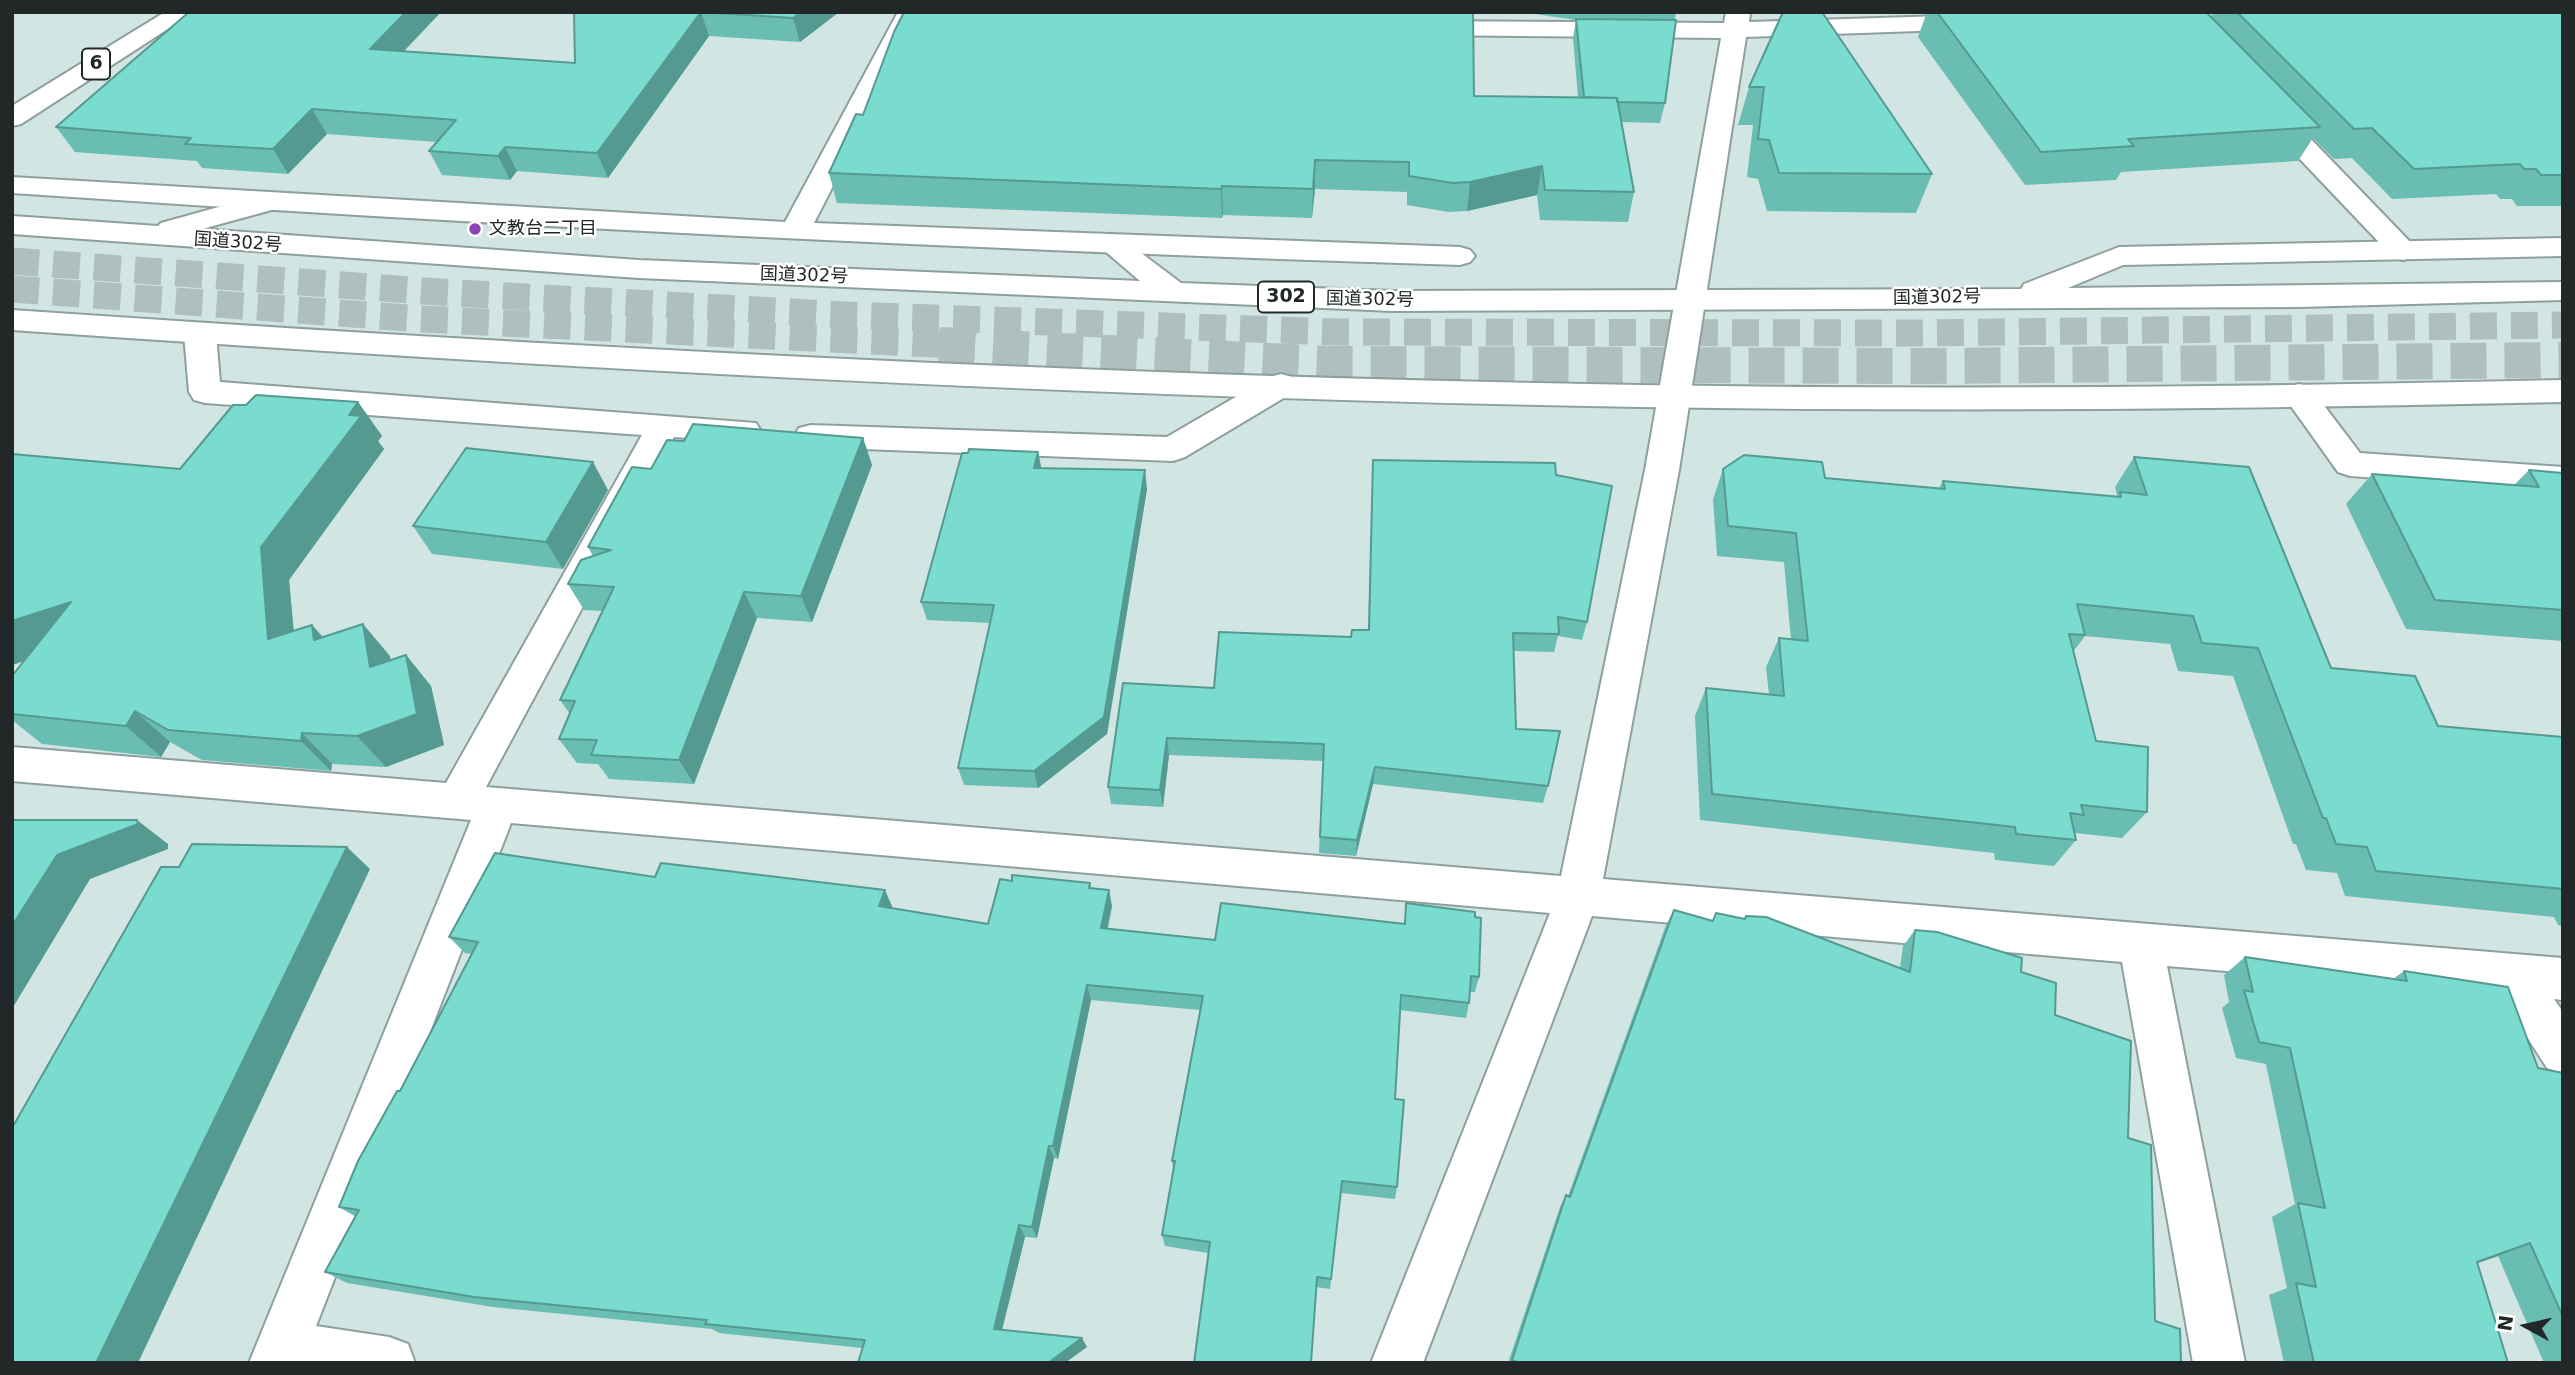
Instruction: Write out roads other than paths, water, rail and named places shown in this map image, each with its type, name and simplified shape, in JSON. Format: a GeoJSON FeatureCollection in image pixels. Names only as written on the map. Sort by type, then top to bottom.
{"type":"FeatureCollection","features":[{"type":"Feature","properties":{"kind":"main road","name":"6"},"geometry":{"type":"LineString","coordinates":[[12,118],[182,12]]}},
{"type":"Feature","properties":{"kind":"main road"},"geometry":{"type":"LineString","coordinates":[[796,229],[910,12]]}},
{"type":"Feature","properties":{"kind":"main road"},"geometry":{"type":"LineString","coordinates":[[1397,1363],[1579,894],[1674,396],[1737,20]]}},
{"type":"Feature","properties":{"kind":"main road"},"geometry":{"type":"LineString","coordinates":[[1401,27],[1673,32],[1737,20],[2001,21]]}},
{"type":"Feature","properties":{"kind":"main road"},"geometry":{"type":"LineString","coordinates":[[2252,93],[2403,250]]}},
{"type":"Feature","properties":{"kind":"main road"},"geometry":{"type":"LineString","coordinates":[[12,185],[269,202],[1114,246],[1460,256]]}},
{"type":"Feature","properties":{"kind":"main road"},"geometry":{"type":"LineString","coordinates":[[145,236],[269,202]]}},
{"type":"Feature","properties":{"kind":"main road","name":"国道302号"},"geometry":{"type":"LineString","coordinates":[[12,225],[639,269],[1392,301],[2299,297],[2563,291]]}},
{"type":"Feature","properties":{"kind":"main road"},"geometry":{"type":"LineString","coordinates":[[1114,246],[1171,290]]}},
{"type":"Feature","properties":{"kind":"main road"},"geometry":{"type":"LineString","coordinates":[[2020,297],[2119,256],[2563,247]]}},
{"type":"Feature","properties":{"kind":"main road"},"geometry":{"type":"LineString","coordinates":[[12,320],[200,334],[845,369],[1674,396],[1989,399],[2563,391]]}},
{"type":"Feature","properties":{"kind":"main road"},"geometry":{"type":"LineString","coordinates":[[200,334],[205,392],[778,433],[1173,449],[1281,385]]}},
{"type":"Feature","properties":{"kind":"main road"},"geometry":{"type":"LineString","coordinates":[[2299,396],[2350,464],[2563,479]]}},
{"type":"Feature","properties":{"kind":"main road"},"geometry":{"type":"LineString","coordinates":[[389,1363],[279,1355],[477,802],[664,425]]}},
{"type":"Feature","properties":{"kind":"main road"},"geometry":{"type":"LineString","coordinates":[[12,764],[2563,979]]}},
{"type":"Feature","properties":{"kind":"main road"},"geometry":{"type":"LineString","coordinates":[[2140,942],[2219,1363]]}},
{"type":"Feature","properties":{"kind":"main road"},"geometry":{"type":"LineString","coordinates":[[2511,974],[2563,1052]]}},
{"type":"Feature","properties":{"kind":"tunnel"},"geometry":{"type":"LineString","coordinates":[[12,261],[439,292],[845,315],[1338,332],[1916,333],[2563,325]]}},
{"type":"Feature","properties":{"kind":"tunnel"},"geometry":{"type":"LineString","coordinates":[[12,289],[420,319],[975,346]]}},
{"type":"Feature","properties":{"kind":"tunnel"},"geometry":{"type":"LineString","coordinates":[[939,345],[1331,364],[1927,366],[2563,360]]}},
{"type":"Feature","properties":{"kind":"place","name":"文教台二丁目"},"geometry":{"type":"Point","coordinates":[475,229]}}]}
